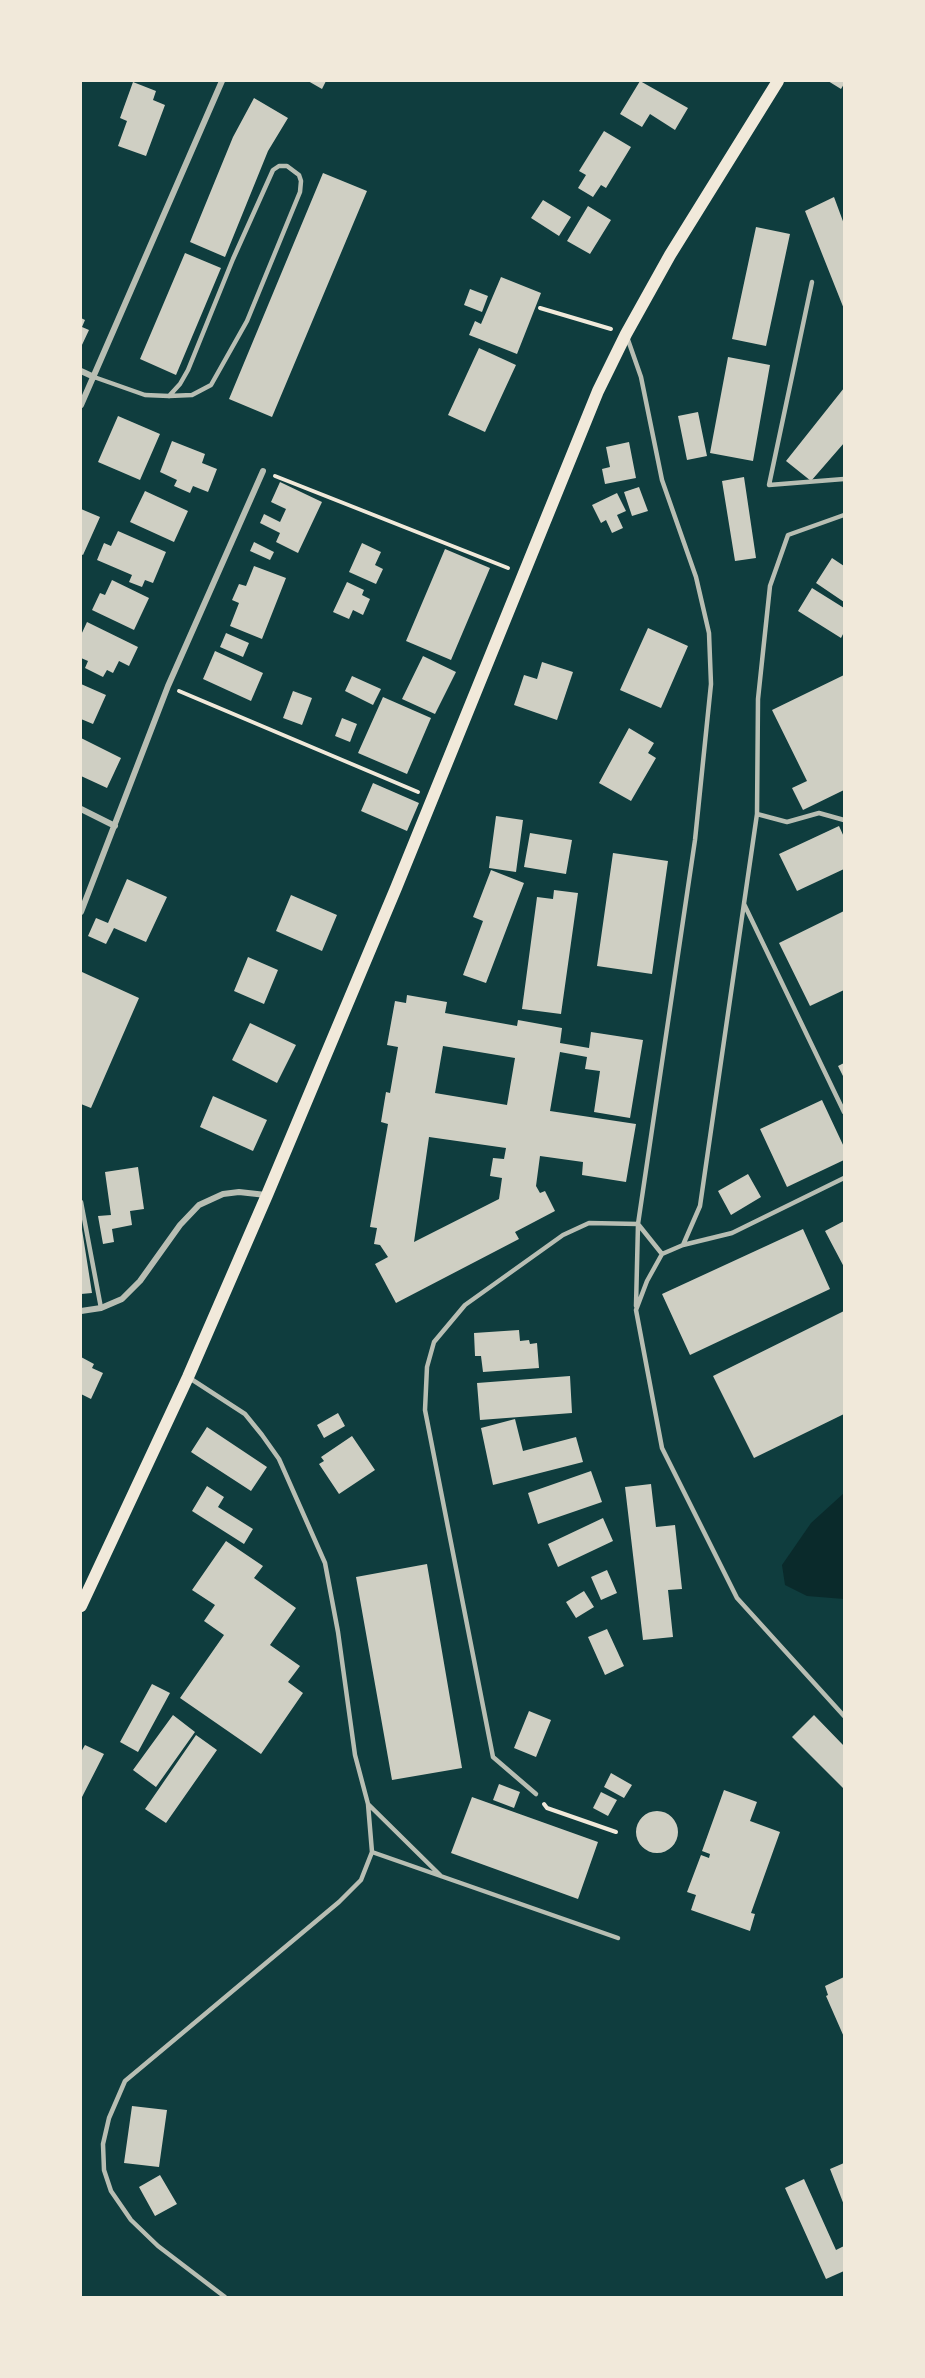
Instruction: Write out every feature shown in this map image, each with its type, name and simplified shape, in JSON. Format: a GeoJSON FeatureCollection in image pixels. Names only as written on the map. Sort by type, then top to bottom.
{"type":"FeatureCollection","features":[{"type":"Feature","properties":{"kind":"main road"},"geometry":{"type":"LineString","coordinates":[[81,1605],[188,1377],[267,1195],[433,798],[598,391],[626,334],[670,255],[778,81]]}},
{"type":"Feature","properties":{"kind":"street"},"geometry":{"type":"LineString","coordinates":[[81,405],[222,81]]}},
{"type":"Feature","properties":{"kind":"street"},"geometry":{"type":"LineString","coordinates":[[81,371],[93,377]]}},
{"type":"Feature","properties":{"kind":"street"},"geometry":{"type":"LineString","coordinates":[[81,912],[168,686],[263,471]]}},
{"type":"Feature","properties":{"kind":"street"},"geometry":{"type":"LineString","coordinates":[[81,809],[115,826]]}},
{"type":"Feature","properties":{"kind":"street"},"geometry":{"type":"LineString","coordinates":[[81,1311],[101,1308],[122,1299],[140,1281],[180,1225],[199,1205],[223,1194],[239,1192],[267,1195]]}},
{"type":"Feature","properties":{"kind":"lane"},"geometry":{"type":"LineString","coordinates":[[93,377],[145,394],[168,396],[192,395],[211,385],[248,321],[300,192],[302,181],[299,175],[287,166],[279,166],[273,170],[233,259],[188,370],[180,384],[168,396]]}},
{"type":"Feature","properties":{"kind":"lane"},"geometry":{"type":"LineString","coordinates":[[813,282],[769,486],[844,479]]}},
{"type":"Feature","properties":{"kind":"lane"},"geometry":{"type":"LineString","coordinates":[[626,334],[641,376],[662,480],[696,577],[708,633],[711,684],[695,840],[638,1224],[636,1310],[662,1448],[737,1598],[844,1716]]}},
{"type":"Feature","properties":{"kind":"lane"},"geometry":{"type":"LineString","coordinates":[[683,1245],[700,1206],[758,814],[758,699],[770,585],[788,535],[844,515]]}},
{"type":"Feature","properties":{"kind":"lane"},"geometry":{"type":"LineString","coordinates":[[758,814],[787,822],[819,813],[844,820]]}},
{"type":"Feature","properties":{"kind":"lane"},"geometry":{"type":"LineString","coordinates":[[744,904],[844,1112]]}},
{"type":"Feature","properties":{"kind":"lane"},"geometry":{"type":"LineString","coordinates":[[636,1310],[647,1281],[662,1254],[683,1245],[732,1233],[844,1178]]}},
{"type":"Feature","properties":{"kind":"lane"},"geometry":{"type":"LineString","coordinates":[[81,1202],[101,1308]]}},
{"type":"Feature","properties":{"kind":"lane"},"geometry":{"type":"LineString","coordinates":[[536,1794],[493,1757],[425,1410],[427,1368],[434,1342],[465,1305],[563,1235],[589,1223],[638,1224]]}},
{"type":"Feature","properties":{"kind":"lane"},"geometry":{"type":"LineString","coordinates":[[638,1224],[662,1254]]}},
{"type":"Feature","properties":{"kind":"lane"},"geometry":{"type":"LineString","coordinates":[[188,1377],[245,1414],[262,1435],[279,1459],[325,1563],[338,1632],[355,1755],[368,1804],[372,1852],[361,1880],[339,1902],[125,2080],[109,2118],[102,2144],[104,2170],[111,2191],[130,2220],[159,2246],[225,2297]]}},
{"type":"Feature","properties":{"kind":"lane"},"geometry":{"type":"LineString","coordinates":[[368,1804],[441,1876]]}},
{"type":"Feature","properties":{"kind":"lane"},"geometry":{"type":"LineString","coordinates":[[372,1852],[618,1938]]}},
{"type":"Feature","properties":{"kind":"path"},"geometry":{"type":"LineString","coordinates":[[540,308],[626,334]]}},
{"type":"Feature","properties":{"kind":"path"},"geometry":{"type":"LineString","coordinates":[[263,471],[523,573]]}},
{"type":"Feature","properties":{"kind":"path"},"geometry":{"type":"LineString","coordinates":[[168,686],[433,798]]}},
{"type":"Feature","properties":{"kind":"path"},"geometry":{"type":"LineString","coordinates":[[536,1794],[547,1808],[616,1832]]}},
{"type":"Feature","properties":{"kind":"water"},"geometry":{"type":"Polygon","coordinates":[[[844,1493],[844,1599],[807,1596],[785,1585],[782,1565],[811,1523],[844,1493]]]}},
{"type":"Feature","properties":{"kind":"building"},"geometry":{"type":"Polygon","coordinates":[[[308,81],[326,81],[322,89],[308,81]]]}},
{"type":"Feature","properties":{"kind":"building"},"geometry":{"type":"Polygon","coordinates":[[[640,81],[688,108],[675,130],[650,114],[642,127],[620,114],[640,81]]]}},
{"type":"Feature","properties":{"kind":"building"},"geometry":{"type":"Polygon","coordinates":[[[828,81],[844,81],[844,84],[841,89],[828,81]]]}},
{"type":"Feature","properties":{"kind":"building"},"geometry":{"type":"Polygon","coordinates":[[[133,82],[156,91],[153,100],[165,105],[146,156],[118,146],[127,121],[120,118],[133,82]]]}},
{"type":"Feature","properties":{"kind":"building"},"geometry":{"type":"Polygon","coordinates":[[[254,98],[288,118],[268,151],[225,257],[190,242],[233,137],[254,98]]]}},
{"type":"Feature","properties":{"kind":"building"},"geometry":{"type":"Polygon","coordinates":[[[604,131],[631,147],[606,188],[601,185],[593,197],[578,188],[586,175],[579,171],[604,131]]]}},
{"type":"Feature","properties":{"kind":"building"},"geometry":{"type":"Polygon","coordinates":[[[323,173],[367,191],[272,417],[229,399],[323,173]]]}},
{"type":"Feature","properties":{"kind":"building"},"geometry":{"type":"Polygon","coordinates":[[[834,197],[844,224],[844,309],[805,211],[834,197]]]}},
{"type":"Feature","properties":{"kind":"building"},"geometry":{"type":"Polygon","coordinates":[[[543,200],[571,217],[559,236],[531,218],[543,200]]]}},
{"type":"Feature","properties":{"kind":"building"},"geometry":{"type":"Polygon","coordinates":[[[588,206],[611,220],[590,254],[567,241],[588,206]]]}},
{"type":"Feature","properties":{"kind":"building"},"geometry":{"type":"Polygon","coordinates":[[[756,227],[790,234],[766,346],[732,339],[756,227]]]}},
{"type":"Feature","properties":{"kind":"building"},"geometry":{"type":"Polygon","coordinates":[[[185,253],[221,268],[176,375],[140,359],[185,253]]]}},
{"type":"Feature","properties":{"kind":"building"},"geometry":{"type":"Polygon","coordinates":[[[501,277],[541,293],[517,354],[469,335],[475,321],[481,324],[501,277]]]}},
{"type":"Feature","properties":{"kind":"building"},"geometry":{"type":"Polygon","coordinates":[[[470,289],[488,296],[482,312],[464,305],[470,289]]]}},
{"type":"Feature","properties":{"kind":"building"},"geometry":{"type":"Polygon","coordinates":[[[81,318],[85,320],[82,327],[89,330],[81,347],[81,318]]]}},
{"type":"Feature","properties":{"kind":"building"},"geometry":{"type":"Polygon","coordinates":[[[479,348],[516,365],[485,432],[448,415],[479,348]]]}},
{"type":"Feature","properties":{"kind":"building"},"geometry":{"type":"Polygon","coordinates":[[[728,357],[770,365],[753,461],[710,453],[728,357]]]}},
{"type":"Feature","properties":{"kind":"building"},"geometry":{"type":"Polygon","coordinates":[[[844,388],[844,443],[811,481],[786,461],[844,388]]]}},
{"type":"Feature","properties":{"kind":"building"},"geometry":{"type":"Polygon","coordinates":[[[698,412],[707,456],[687,460],[678,416],[698,412]]]}},
{"type":"Feature","properties":{"kind":"building"},"geometry":{"type":"Polygon","coordinates":[[[118,416],[160,434],[140,480],[98,462],[118,416]]]}},
{"type":"Feature","properties":{"kind":"building"},"geometry":{"type":"Polygon","coordinates":[[[172,441],[205,454],[202,463],[217,469],[208,492],[193,486],[190,493],[174,486],[177,480],[160,472],[172,441]]]}},
{"type":"Feature","properties":{"kind":"building"},"geometry":{"type":"Polygon","coordinates":[[[629,442],[636,478],[605,484],[602,469],[610,467],[606,447],[629,442]]]}},
{"type":"Feature","properties":{"kind":"building"},"geometry":{"type":"Polygon","coordinates":[[[744,477],[756,558],[735,561],[722,481],[744,477]]]}},
{"type":"Feature","properties":{"kind":"building"},"geometry":{"type":"Polygon","coordinates":[[[280,482],[322,502],[298,553],[276,542],[280,533],[260,523],[264,514],[280,522],[286,509],[271,502],[280,482]]]}},
{"type":"Feature","properties":{"kind":"building"},"geometry":{"type":"Polygon","coordinates":[[[639,487],[648,511],[632,516],[624,492],[639,487]]]}},
{"type":"Feature","properties":{"kind":"building"},"geometry":{"type":"Polygon","coordinates":[[[145,491],[188,511],[174,542],[130,522],[145,491]]]}},
{"type":"Feature","properties":{"kind":"building"},"geometry":{"type":"Polygon","coordinates":[[[617,493],[626,511],[617,515],[623,528],[612,533],[606,520],[601,523],[592,505],[617,493]]]}},
{"type":"Feature","properties":{"kind":"building"},"geometry":{"type":"Polygon","coordinates":[[[81,509],[100,517],[83,555],[81,554],[81,509]]]}},
{"type":"Feature","properties":{"kind":"building"},"geometry":{"type":"Polygon","coordinates":[[[118,531],[166,552],[153,583],[145,580],[142,587],[129,582],[132,575],[97,560],[104,543],[111,546],[118,531]]]}},
{"type":"Feature","properties":{"kind":"building"},"geometry":{"type":"Polygon","coordinates":[[[254,542],[274,552],[270,560],[250,551],[254,542]]]}},
{"type":"Feature","properties":{"kind":"building"},"geometry":{"type":"Polygon","coordinates":[[[362,543],[381,552],[375,565],[383,569],[376,584],[349,572],[362,543]]]}},
{"type":"Feature","properties":{"kind":"building"},"geometry":{"type":"Polygon","coordinates":[[[445,549],[490,568],[451,660],[406,641],[445,549]]]}},
{"type":"Feature","properties":{"kind":"building"},"geometry":{"type":"Polygon","coordinates":[[[832,558],[844,566],[844,602],[816,583],[832,558]]]}},
{"type":"Feature","properties":{"kind":"building"},"geometry":{"type":"Polygon","coordinates":[[[254,566],[286,578],[262,639],[230,626],[239,603],[232,600],[239,584],[246,586],[254,566]]]}},
{"type":"Feature","properties":{"kind":"building"},"geometry":{"type":"Polygon","coordinates":[[[112,580],[149,598],[134,630],[92,610],[100,593],[105,595],[112,580]]]}},
{"type":"Feature","properties":{"kind":"building"},"geometry":{"type":"Polygon","coordinates":[[[347,582],[364,590],[362,595],[370,599],[363,615],[353,610],[349,619],[333,612],[347,582]]]}},
{"type":"Feature","properties":{"kind":"building"},"geometry":{"type":"Polygon","coordinates":[[[812,588],[844,608],[844,632],[841,638],[798,611],[812,588]]]}},
{"type":"Feature","properties":{"kind":"building"},"geometry":{"type":"Polygon","coordinates":[[[87,622],[138,647],[129,666],[119,661],[113,673],[107,670],[103,677],[85,668],[88,661],[81,658],[81,635],[87,622]]]}},
{"type":"Feature","properties":{"kind":"building"},"geometry":{"type":"Polygon","coordinates":[[[648,628],[688,646],[661,708],[620,690],[648,628]]]}},
{"type":"Feature","properties":{"kind":"building"},"geometry":{"type":"Polygon","coordinates":[[[226,633],[249,643],[243,657],[220,647],[226,633]]]}},
{"type":"Feature","properties":{"kind":"building"},"geometry":{"type":"Polygon","coordinates":[[[215,651],[263,673],[251,701],[203,679],[215,651]]]}},
{"type":"Feature","properties":{"kind":"building"},"geometry":{"type":"Polygon","coordinates":[[[423,656],[456,672],[435,714],[402,699],[423,656]]]}},
{"type":"Feature","properties":{"kind":"building"},"geometry":{"type":"Polygon","coordinates":[[[542,662],[573,672],[557,720],[514,705],[524,675],[537,679],[542,662]]]}},
{"type":"Feature","properties":{"kind":"building"},"geometry":{"type":"Polygon","coordinates":[[[844,675],[844,790],[803,810],[792,788],[807,781],[772,710],[844,675]]]}},
{"type":"Feature","properties":{"kind":"building"},"geometry":{"type":"Polygon","coordinates":[[[352,676],[381,689],[373,705],[345,691],[352,676]]]}},
{"type":"Feature","properties":{"kind":"building"},"geometry":{"type":"Polygon","coordinates":[[[81,684],[106,695],[93,724],[81,719],[81,684]]]}},
{"type":"Feature","properties":{"kind":"building"},"geometry":{"type":"Polygon","coordinates":[[[293,691],[312,698],[302,725],[283,718],[293,691]]]}},
{"type":"Feature","properties":{"kind":"building"},"geometry":{"type":"Polygon","coordinates":[[[383,697],[431,718],[407,774],[358,753],[383,697]]]}},
{"type":"Feature","properties":{"kind":"building"},"geometry":{"type":"Polygon","coordinates":[[[342,718],[357,724],[350,742],[335,736],[342,718]]]}},
{"type":"Feature","properties":{"kind":"building"},"geometry":{"type":"Polygon","coordinates":[[[629,728],[654,743],[648,753],[656,758],[631,801],[599,783],[629,728]]]}},
{"type":"Feature","properties":{"kind":"building"},"geometry":{"type":"Polygon","coordinates":[[[81,738],[121,758],[107,788],[81,776],[81,738]]]}},
{"type":"Feature","properties":{"kind":"building"},"geometry":{"type":"Polygon","coordinates":[[[373,783],[419,803],[407,831],[361,811],[373,783]]]}},
{"type":"Feature","properties":{"kind":"building"},"geometry":{"type":"Polygon","coordinates":[[[496,816],[523,820],[516,872],[489,868],[496,816]]]}},
{"type":"Feature","properties":{"kind":"building"},"geometry":{"type":"Polygon","coordinates":[[[839,826],[844,837],[844,869],[797,891],[779,854],[839,826]]]}},
{"type":"Feature","properties":{"kind":"building"},"geometry":{"type":"Polygon","coordinates":[[[530,833],[572,840],[566,874],[524,867],[530,833]]]}},
{"type":"Feature","properties":{"kind":"building"},"geometry":{"type":"Polygon","coordinates":[[[613,853],[668,861],[652,974],[597,966],[613,853]]]}},
{"type":"Feature","properties":{"kind":"building"},"geometry":{"type":"Polygon","coordinates":[[[491,870],[524,883],[486,983],[463,975],[483,921],[473,917],[491,870]]]}},
{"type":"Feature","properties":{"kind":"building"},"geometry":{"type":"Polygon","coordinates":[[[127,879],[167,897],[146,942],[114,928],[106,944],[88,936],[96,918],[108,923],[127,879]]]}},
{"type":"Feature","properties":{"kind":"building"},"geometry":{"type":"Polygon","coordinates":[[[554,890],[578,893],[561,1014],[522,1009],[537,897],[553,899],[554,890]]]}},
{"type":"Feature","properties":{"kind":"building"},"geometry":{"type":"Polygon","coordinates":[[[291,895],[337,915],[322,951],[276,931],[291,895]]]}},
{"type":"Feature","properties":{"kind":"building"},"geometry":{"type":"Polygon","coordinates":[[[844,911],[844,990],[810,1006],[779,943],[844,911]]]}},
{"type":"Feature","properties":{"kind":"building"},"geometry":{"type":"Polygon","coordinates":[[[248,957],[278,970],[264,1004],[234,991],[248,957]]]}},
{"type":"Feature","properties":{"kind":"building"},"geometry":{"type":"Polygon","coordinates":[[[82,972],[139,998],[91,1108],[81,1104],[82,972]]]}},
{"type":"Feature","properties":{"kind":"building"},"geometry":{"type":"Polygon","coordinates":[[[407,995],[447,1002],[445,1013],[517,1026],[518,1020],[562,1028],[560,1043],[589,1048],[591,1032],[643,1040],[630,1118],[594,1112],[600,1071],[585,1069],[587,1057],[560,1052],[550,1111],[636,1124],[626,1182],[582,1175],[583,1162],[540,1156],[536,1186],[540,1193],[545,1191],[555,1211],[515,1232],[519,1239],[396,1303],[375,1264],[388,1257],[380,1245],[374,1244],[377,1228],[370,1227],[388,1124],[381,1122],[386,1092],[390,1093],[398,1047],[387,1045],[395,1001],[406,1003],[407,995]],[[443,1046],[435,1093],[507,1105],[515,1058],[443,1046]],[[429,1137],[414,1242],[499,1199],[502,1178],[490,1176],[493,1158],[504,1159],[506,1148],[429,1137]]]}},
{"type":"Feature","properties":{"kind":"building"},"geometry":{"type":"Polygon","coordinates":[[[250,1023],[296,1045],[277,1083],[232,1060],[250,1023]]]}},
{"type":"Feature","properties":{"kind":"building"},"geometry":{"type":"Polygon","coordinates":[[[844,1063],[844,1078],[838,1066],[844,1063]]]}},
{"type":"Feature","properties":{"kind":"building"},"geometry":{"type":"Polygon","coordinates":[[[213,1096],[267,1120],[253,1151],[200,1127],[213,1096]]]}},
{"type":"Feature","properties":{"kind":"building"},"geometry":{"type":"Polygon","coordinates":[[[822,1100],[844,1147],[844,1160],[787,1187],[760,1129],[822,1100]]]}},
{"type":"Feature","properties":{"kind":"building"},"geometry":{"type":"Polygon","coordinates":[[[138,1167],[144,1209],[130,1211],[132,1225],[112,1229],[114,1242],[103,1244],[98,1216],[111,1215],[105,1172],[138,1167]]]}},
{"type":"Feature","properties":{"kind":"building"},"geometry":{"type":"Polygon","coordinates":[[[748,1174],[761,1197],[731,1215],[718,1191],[748,1174]]]}},
{"type":"Feature","properties":{"kind":"building"},"geometry":{"type":"Polygon","coordinates":[[[844,1221],[844,1267],[825,1231],[844,1221]]]}},
{"type":"Feature","properties":{"kind":"building"},"geometry":{"type":"Polygon","coordinates":[[[81,1223],[92,1293],[81,1294],[81,1223]]]}},
{"type":"Feature","properties":{"kind":"building"},"geometry":{"type":"Polygon","coordinates":[[[803,1229],[830,1289],[690,1355],[662,1294],[803,1229]]]}},
{"type":"Feature","properties":{"kind":"building"},"geometry":{"type":"Polygon","coordinates":[[[844,1311],[844,1414],[754,1458],[713,1376],[844,1311]]]}},
{"type":"Feature","properties":{"kind":"building"},"geometry":{"type":"Polygon","coordinates":[[[519,1330],[520,1341],[529,1340],[530,1344],[537,1343],[539,1368],[483,1372],[481,1356],[475,1356],[474,1333],[519,1330]]]}},
{"type":"Feature","properties":{"kind":"building"},"geometry":{"type":"Polygon","coordinates":[[[81,1357],[94,1364],[92,1368],[103,1373],[91,1399],[81,1394],[81,1357]]]}},
{"type":"Feature","properties":{"kind":"building"},"geometry":{"type":"Polygon","coordinates":[[[570,1376],[572,1413],[480,1420],[477,1383],[570,1376]]]}},
{"type":"Feature","properties":{"kind":"building"},"geometry":{"type":"Polygon","coordinates":[[[338,1413],[345,1426],[324,1438],[317,1425],[338,1413]]]}},
{"type":"Feature","properties":{"kind":"building"},"geometry":{"type":"Polygon","coordinates":[[[515,1419],[523,1451],[576,1437],[583,1462],[493,1485],[481,1428],[515,1419]]]}},
{"type":"Feature","properties":{"kind":"building"},"geometry":{"type":"Polygon","coordinates":[[[207,1427],[267,1467],[251,1491],[191,1452],[207,1427]]]}},
{"type":"Feature","properties":{"kind":"building"},"geometry":{"type":"Polygon","coordinates":[[[352,1436],[375,1470],[339,1494],[319,1464],[324,1461],[321,1457],[352,1436]]]}},
{"type":"Feature","properties":{"kind":"building"},"geometry":{"type":"Polygon","coordinates":[[[591,1471],[602,1502],[538,1524],[528,1493],[591,1471]]]}},
{"type":"Feature","properties":{"kind":"building"},"geometry":{"type":"Polygon","coordinates":[[[651,1484],[656,1527],[675,1525],[682,1589],[668,1590],[673,1637],[643,1640],[625,1487],[651,1484]]]}},
{"type":"Feature","properties":{"kind":"building"},"geometry":{"type":"Polygon","coordinates":[[[207,1486],[224,1497],[218,1507],[253,1529],[244,1544],[192,1511],[207,1486]]]}},
{"type":"Feature","properties":{"kind":"building"},"geometry":{"type":"Polygon","coordinates":[[[603,1518],[613,1541],[558,1567],[548,1544],[603,1518]]]}},
{"type":"Feature","properties":{"kind":"building"},"geometry":{"type":"Polygon","coordinates":[[[226,1541],[263,1566],[254,1578],[296,1608],[270,1645],[300,1666],[288,1682],[303,1693],[261,1754],[180,1698],[224,1635],[204,1621],[215,1605],[192,1590],[226,1541]]]}},
{"type":"Feature","properties":{"kind":"building"},"geometry":{"type":"Polygon","coordinates":[[[427,1564],[462,1768],[392,1780],[356,1577],[427,1564]]]}},
{"type":"Feature","properties":{"kind":"building"},"geometry":{"type":"Polygon","coordinates":[[[607,1570],[617,1593],[601,1600],[591,1577],[607,1570]]]}},
{"type":"Feature","properties":{"kind":"building"},"geometry":{"type":"Polygon","coordinates":[[[584,1591],[594,1607],[576,1618],[566,1602],[584,1591]]]}},
{"type":"Feature","properties":{"kind":"building"},"geometry":{"type":"Polygon","coordinates":[[[607,1629],[624,1666],[605,1675],[588,1637],[607,1629]]]}},
{"type":"Feature","properties":{"kind":"building"},"geometry":{"type":"Polygon","coordinates":[[[152,1684],[170,1693],[138,1752],[120,1742],[152,1684]]]}},
{"type":"Feature","properties":{"kind":"building"},"geometry":{"type":"Polygon","coordinates":[[[529,1711],[551,1720],[536,1757],[514,1748],[529,1711]]]}},
{"type":"Feature","properties":{"kind":"building"},"geometry":{"type":"Polygon","coordinates":[[[173,1715],[195,1732],[156,1787],[133,1770],[173,1715]]]}},
{"type":"Feature","properties":{"kind":"building"},"geometry":{"type":"Polygon","coordinates":[[[814,1715],[844,1746],[844,1789],[792,1737],[814,1715]]]}},
{"type":"Feature","properties":{"kind":"building"},"geometry":{"type":"Polygon","coordinates":[[[196,1735],[217,1750],[166,1823],[145,1809],[196,1735]]]}},
{"type":"Feature","properties":{"kind":"building"},"geometry":{"type":"Polygon","coordinates":[[[85,1745],[104,1754],[81,1799],[81,1752],[85,1745]]]}},
{"type":"Feature","properties":{"kind":"building"},"geometry":{"type":"Polygon","coordinates":[[[611,1773],[632,1785],[624,1798],[604,1787],[611,1773]]]}},
{"type":"Feature","properties":{"kind":"building"},"geometry":{"type":"Polygon","coordinates":[[[499,1784],[520,1792],[514,1808],[493,1800],[499,1784]]]}},
{"type":"Feature","properties":{"kind":"building"},"geometry":{"type":"Polygon","coordinates":[[[724,1790],[757,1802],[750,1821],[780,1832],[751,1913],[755,1914],[750,1931],[691,1910],[696,1895],[687,1892],[701,1855],[709,1858],[710,1854],[702,1851],[724,1790]]]}},
{"type":"Feature","properties":{"kind":"building"},"geometry":{"type":"Polygon","coordinates":[[[601,1792],[617,1800],[608,1816],[593,1808],[601,1792]]]}},
{"type":"Feature","properties":{"kind":"building"},"geometry":{"type":"Polygon","coordinates":[[[472,1797],[598,1842],[578,1899],[451,1853],[472,1797]]]}},
{"type":"Feature","properties":{"kind":"building"},"geometry":{"type":"Polygon","coordinates":[[[657,1811],[672,1817],[678,1832],[672,1847],[657,1853],[642,1847],[636,1832],[642,1817],[657,1811]]]}},
{"type":"Feature","properties":{"kind":"building"},"geometry":{"type":"Polygon","coordinates":[[[844,1977],[844,2037],[826,1996],[828,1995],[825,1986],[844,1977]]]}},
{"type":"Feature","properties":{"kind":"building"},"geometry":{"type":"Polygon","coordinates":[[[132,2106],[167,2110],[159,2167],[124,2163],[132,2106]]]}},
{"type":"Feature","properties":{"kind":"building"},"geometry":{"type":"Polygon","coordinates":[[[844,2163],[844,2205],[830,2169],[844,2163]]]}},
{"type":"Feature","properties":{"kind":"building"},"geometry":{"type":"Polygon","coordinates":[[[160,2175],[177,2204],[155,2216],[139,2187],[160,2175]]]}},
{"type":"Feature","properties":{"kind":"building"},"geometry":{"type":"Polygon","coordinates":[[[804,2179],[836,2250],[844,2246],[844,2271],[826,2279],[785,2188],[804,2179]]]}}]}
